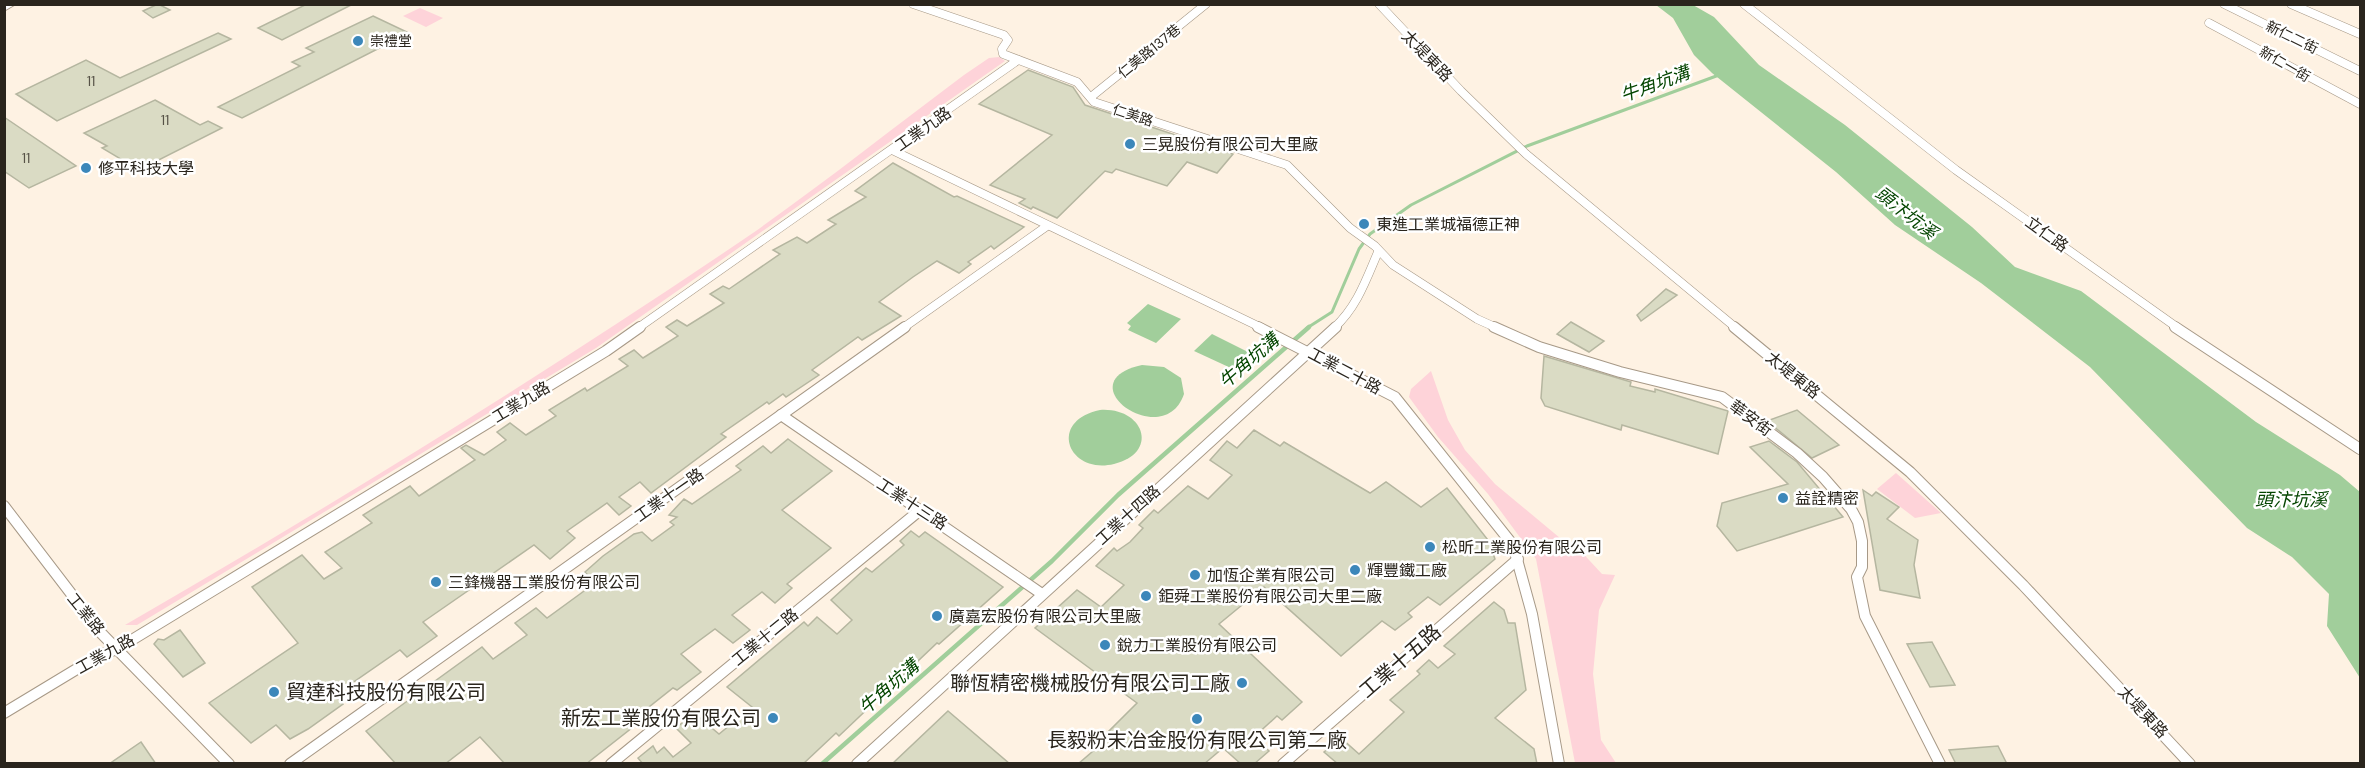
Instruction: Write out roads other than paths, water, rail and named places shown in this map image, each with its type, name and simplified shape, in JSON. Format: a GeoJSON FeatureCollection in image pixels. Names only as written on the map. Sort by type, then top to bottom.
{"type":"FeatureCollection","features":[{"type":"Feature","properties":{"kind":"main road"},"geometry":{"type":"LineString","coordinates":[[4,8],[12,4]]}},
{"type":"Feature","properties":{"kind":"street"},"geometry":{"type":"LineString","coordinates":[[913,4],[1004,35],[1008,40],[1002,52],[1017,60]]}},
{"type":"Feature","properties":{"kind":"street","name":"仁美路137巷"},"geometry":{"type":"LineString","coordinates":[[1091,97],[1206,4]]}},
{"type":"Feature","properties":{"kind":"street","name":"太堤東路"},"geometry":{"type":"LineString","coordinates":[[1379,4],[1526,154],[1910,472],[2023,585],[2190,764]]}},
{"type":"Feature","properties":{"kind":"street","name":"立仁路"},"geometry":{"type":"LineString","coordinates":[[1744,4],[1875,110],[1970,179],[2175,326],[2361,449]]}},
{"type":"Feature","properties":{"kind":"street","name":"新仁二街"},"geometry":{"type":"LineString","coordinates":[[2224,4],[2361,71]]}},
{"type":"Feature","properties":{"kind":"street"},"geometry":{"type":"LineString","coordinates":[[2291,4],[2361,34]]}},
{"type":"Feature","properties":{"kind":"street","name":"新仁一街"},"geometry":{"type":"LineString","coordinates":[[2210,23],[2361,104]]}},
{"type":"Feature","properties":{"kind":"street","name":"仁美路"},"geometry":{"type":"LineString","coordinates":[[1017,60],[1077,82],[1094,102],[1287,165],[1361,237],[1377,249]]}},
{"type":"Feature","properties":{"kind":"street","name":"工業九路"},"geometry":{"type":"LineString","coordinates":[[4,713],[100,655],[117,649],[597,357],[1017,60]]}},
{"type":"Feature","properties":{"kind":"street","name":"工業二十路"},"geometry":{"type":"LineString","coordinates":[[892,150],[1282,338],[1395,397],[1513,545],[1532,614],[1559,764]]}},
{"type":"Feature","properties":{"kind":"street","name":"工業十一路"},"geometry":{"type":"LineString","coordinates":[[290,764],[1047,226]]}},
{"type":"Feature","properties":{"kind":"street","name":"工業十四路"},"geometry":{"type":"LineString","coordinates":[[857,764],[1039,592],[1354,307],[1377,249]]}},
{"type":"Feature","properties":{"kind":"street","name":"華安街"},"geometry":{"type":"LineString","coordinates":[[1377,249],[1450,303],[1514,337],[1620,372],[1722,397],[1797,453],[1851,508],[1858,522],[1862,540],[1862,567],[1857,577],[1865,616],[1940,764]]}},
{"type":"Feature","properties":{"kind":"street","name":"工業十三路"},"geometry":{"type":"LineString","coordinates":[[781,415],[1039,592]]}},
{"type":"Feature","properties":{"kind":"street","name":"工業路"},"geometry":{"type":"LineString","coordinates":[[4,506],[59,579],[117,649],[229,764]]}},
{"type":"Feature","properties":{"kind":"street","name":"工業十二路"},"geometry":{"type":"LineString","coordinates":[[611,764],[919,511]]}},
{"type":"Feature","properties":{"kind":"street","name":"工業十五路"},"geometry":{"type":"LineString","coordinates":[[1283,764],[1518,559]]}},
{"type":"Feature","properties":{"kind":"water","name":"頭汴坑溪"},"geometry":{"type":"Polygon","coordinates":[[[1656,5],[1693,5],[1714,17],[1759,65],[1845,125],[1972,227],[2015,267],[2081,291],[2256,422],[2340,475],[2360,492],[2360,678],[2327,626],[2329,594],[2292,557],[2247,528],[2090,367],[1981,283],[1895,225],[1836,172],[1712,73],[1694,55],[1673,18],[1656,5]]]}},
{"type":"Feature","properties":{"kind":"water"},"geometry":{"type":"Polygon","coordinates":[[[1148,304],[1181,319],[1156,343],[1128,330],[1131,326],[1127,323],[1148,304]]]}},
{"type":"Feature","properties":{"kind":"water"},"geometry":{"type":"Polygon","coordinates":[[[1212,334],[1248,352],[1233,369],[1194,351],[1212,334]]]}},
{"type":"Feature","properties":{"kind":"water"},"geometry":{"type":"Polygon","coordinates":[[[1142,365],[1164,367],[1181,378],[1184,394],[1173,410],[1158,417],[1141,415],[1126,408],[1116,397],[1113,385],[1121,374],[1142,365]]]}},
{"type":"Feature","properties":{"kind":"water"},"geometry":{"type":"Polygon","coordinates":[[[1100,410],[1115,411],[1127,416],[1136,423],[1141,432],[1141,441],[1137,451],[1114,464],[1098,465],[1085,462],[1075,455],[1070,445],[1069,435],[1073,425],[1083,416],[1100,410]]]}},
{"type":"Feature","properties":{"kind":"waterway","name":"牛角坑溝"},"geometry":{"type":"LineString","coordinates":[[1307,328],[1332,312],[1359,249],[1370,234],[1411,205],[1527,146],[1719,75]]}},
{"type":"Feature","properties":{"kind":"waterway","name":"牛角坑溝"},"geometry":{"type":"LineString","coordinates":[[822,764],[1052,561],[1118,495],[1309,327]]}},
{"type":"Feature","properties":{"kind":"place","name":"崇禮堂"},"geometry":{"type":"Point","coordinates":[358,41]}},
{"type":"Feature","properties":{"kind":"place","name":"三晃股份有限公司大里廠"},"geometry":{"type":"Point","coordinates":[1130,144]}},
{"type":"Feature","properties":{"kind":"place","name":"修平科技大學"},"geometry":{"type":"Point","coordinates":[86,168]}},
{"type":"Feature","properties":{"kind":"place","name":"東進工業城福德正神"},"geometry":{"type":"Point","coordinates":[1364,224]}},
{"type":"Feature","properties":{"kind":"place","name":"益詮精密"},"geometry":{"type":"Point","coordinates":[1783,498]}},
{"type":"Feature","properties":{"kind":"place","name":"松昕工業股份有限公司"},"geometry":{"type":"Point","coordinates":[1430,547]}},
{"type":"Feature","properties":{"kind":"place","name":"輝豐鐵工廠"},"geometry":{"type":"Point","coordinates":[1355,570]}},
{"type":"Feature","properties":{"kind":"place","name":"加恆企業有限公司"},"geometry":{"type":"Point","coordinates":[1195,575]}},
{"type":"Feature","properties":{"kind":"place","name":"三鋒機器工業股份有限公司"},"geometry":{"type":"Point","coordinates":[436,582]}},
{"type":"Feature","properties":{"kind":"place","name":"鉅舜工業股份有限公司大里二廠"},"geometry":{"type":"Point","coordinates":[1146,596]}},
{"type":"Feature","properties":{"kind":"place","name":"廣嘉宏股份有限公司大里廠"},"geometry":{"type":"Point","coordinates":[937,616]}},
{"type":"Feature","properties":{"kind":"place","name":"銳力工業股份有限公司"},"geometry":{"type":"Point","coordinates":[1105,645]}},
{"type":"Feature","properties":{"kind":"place","name":"聯恆精密機械股份有限公司工廠"},"geometry":{"type":"Point","coordinates":[1242,683]}},
{"type":"Feature","properties":{"kind":"place","name":"貿達科技股份有限公司"},"geometry":{"type":"Point","coordinates":[274,692]}},
{"type":"Feature","properties":{"kind":"place","name":"新宏工業股份有限公司"},"geometry":{"type":"Point","coordinates":[773,718]}},
{"type":"Feature","properties":{"kind":"place","name":"長毅粉末冶金股份有限公司第二廠"},"geometry":{"type":"Point","coordinates":[1197,719]}}]}
